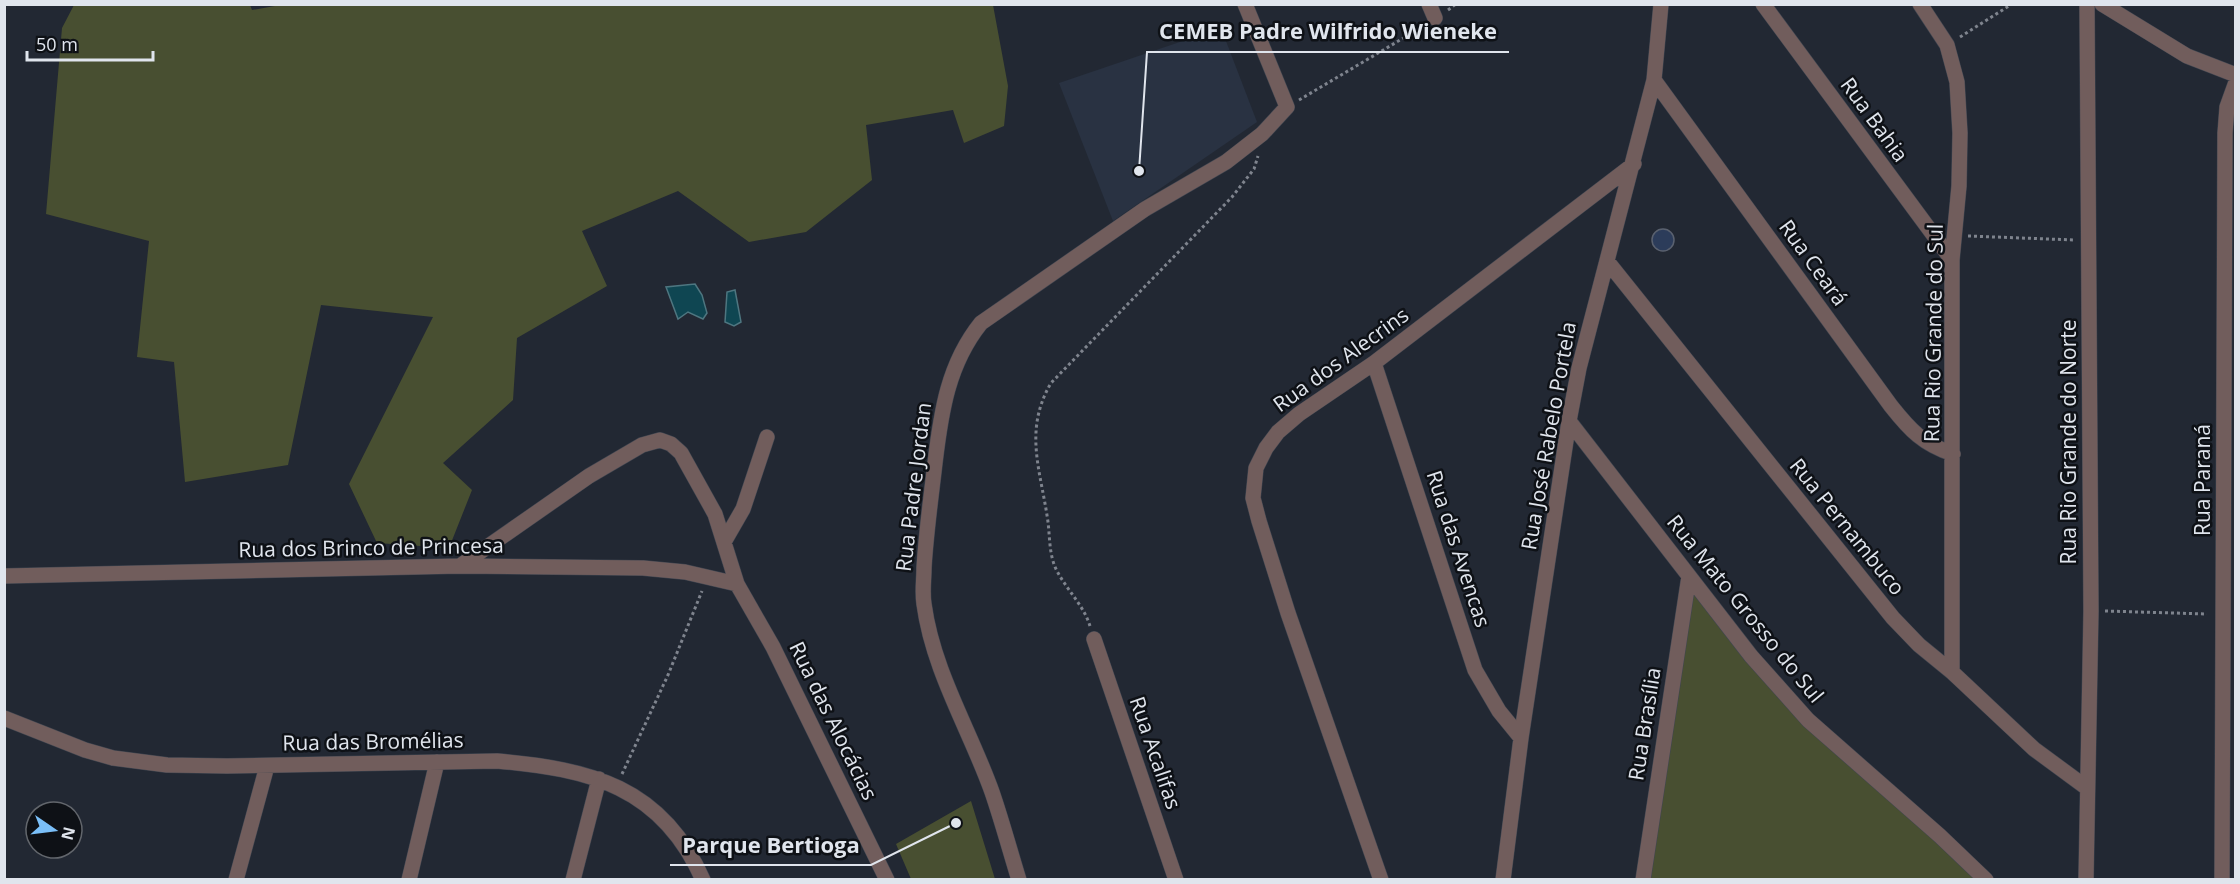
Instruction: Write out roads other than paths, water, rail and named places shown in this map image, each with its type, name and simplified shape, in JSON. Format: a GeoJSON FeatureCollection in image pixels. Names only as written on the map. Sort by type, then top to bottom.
{"type":"FeatureCollection","features":[{"type":"Feature","properties":{"kind":"street","name":"Rua Padre Jordan"},"geometry":{"type":"LineString","coordinates":[[1019,879],[992,792],[936,655],[923,602],[926,536],[939,425],[947,390],[966,342],[981,323],[1145,209],[1226,162],[1262,134],[1287,107],[1245,4]]}},
{"type":"Feature","properties":{"kind":"street","name":"Rua José Rabelo Portela"},"geometry":{"type":"LineString","coordinates":[[1503,879],[1521,738],[1569,421],[1579,368],[1634,164],[1654,80],[1661,4]]}},
{"type":"Feature","properties":{"kind":"street","name":"Rua Bahia"},"geometry":{"type":"LineString","coordinates":[[1763,4],[1952,260]]}},
{"type":"Feature","properties":{"kind":"street","name":"Rua Rio Grande do Sul"},"geometry":{"type":"LineString","coordinates":[[1920,4],[1947,45],[1957,82],[1960,133],[1959,186],[1952,260],[1952,672]]}},
{"type":"Feature","properties":{"kind":"street","name":"Rua Rio Grande do Norte"},"geometry":{"type":"LineString","coordinates":[[2086,879],[2091,611],[2087,4]]}},
{"type":"Feature","properties":{"kind":"street"},"geometry":{"type":"LineString","coordinates":[[2102,4],[2187,56],[2235,75]]}},
{"type":"Feature","properties":{"kind":"street","name":"Rua Ceará"},"geometry":{"type":"LineString","coordinates":[[1654,80],[1891,406],[1920,438],[1933,447],[1953,454]]}},
{"type":"Feature","properties":{"kind":"street","name":"Rua Paraná"},"geometry":{"type":"LineString","coordinates":[[2222,879],[2225,133],[2227,106],[2235,82]]}},
{"type":"Feature","properties":{"kind":"street","name":"Rua dos Alecrins"},"geometry":{"type":"LineString","coordinates":[[1381,879],[1258,521],[1253,498],[1256,468],[1266,448],[1278,432],[1299,414],[1374,363],[1634,164]]}},
{"type":"Feature","properties":{"kind":"street","name":"Rua Pernambuco"},"geometry":{"type":"LineString","coordinates":[[1607,261],[1893,618],[1919,645],[1952,672],[2034,748],[2087,788]]}},
{"type":"Feature","properties":{"kind":"street","name":"Rua das Avencas"},"geometry":{"type":"LineString","coordinates":[[1374,363],[1475,670],[1499,711],[1521,738]]}},
{"type":"Feature","properties":{"kind":"street","name":"Rua Mato Grosso do Sul"},"geometry":{"type":"LineString","coordinates":[[1569,421],[1751,656],[1808,720],[1986,879]]}},
{"type":"Feature","properties":{"kind":"street"},"geometry":{"type":"LineString","coordinates":[[724,543],[743,509],[766,437]]}},
{"type":"Feature","properties":{"kind":"street"},"geometry":{"type":"LineString","coordinates":[[460,566],[589,476],[642,445],[656,440],[668,442],[681,453],[715,514],[737,584]]}},
{"type":"Feature","properties":{"kind":"street","name":"Rua dos Brinco de Princesa"},"geometry":{"type":"LineString","coordinates":[[4,576],[460,566],[665,569],[737,584]]}},
{"type":"Feature","properties":{"kind":"street","name":"Rua Brasília"},"geometry":{"type":"LineString","coordinates":[[1643,879],[1689,576]]}},
{"type":"Feature","properties":{"kind":"street","name":"Rua das Alocácias"},"geometry":{"type":"LineString","coordinates":[[737,584],[773,647],[887,879]]}},
{"type":"Feature","properties":{"kind":"street","name":"Rua Acalifas"},"geometry":{"type":"LineString","coordinates":[[1094,639],[1176,879]]}},
{"type":"Feature","properties":{"kind":"street","name":"Rua das Bromélias"},"geometry":{"type":"LineString","coordinates":[[4,718],[85,750],[113,758],[167,765],[267,766],[497,761],[536,764],[599,779],[634,796],[658,812],[681,841],[703,879]]}},
{"type":"Feature","properties":{"kind":"street"},"geometry":{"type":"LineString","coordinates":[[409,879],[437,762]]}},
{"type":"Feature","properties":{"kind":"street"},"geometry":{"type":"LineString","coordinates":[[236,879],[267,766]]}},
{"type":"Feature","properties":{"kind":"street"},"geometry":{"type":"LineString","coordinates":[[573,879],[599,779]]}},
{"type":"Feature","properties":{"kind":"place","name":"CEMEB Padre Wilfrido Wieneke"},"geometry":{"type":"Point","coordinates":[1139,171]}},
{"type":"Feature","properties":{"kind":"place","name":"Parque Bertioga"},"geometry":{"type":"Point","coordinates":[956,823]}}]}
